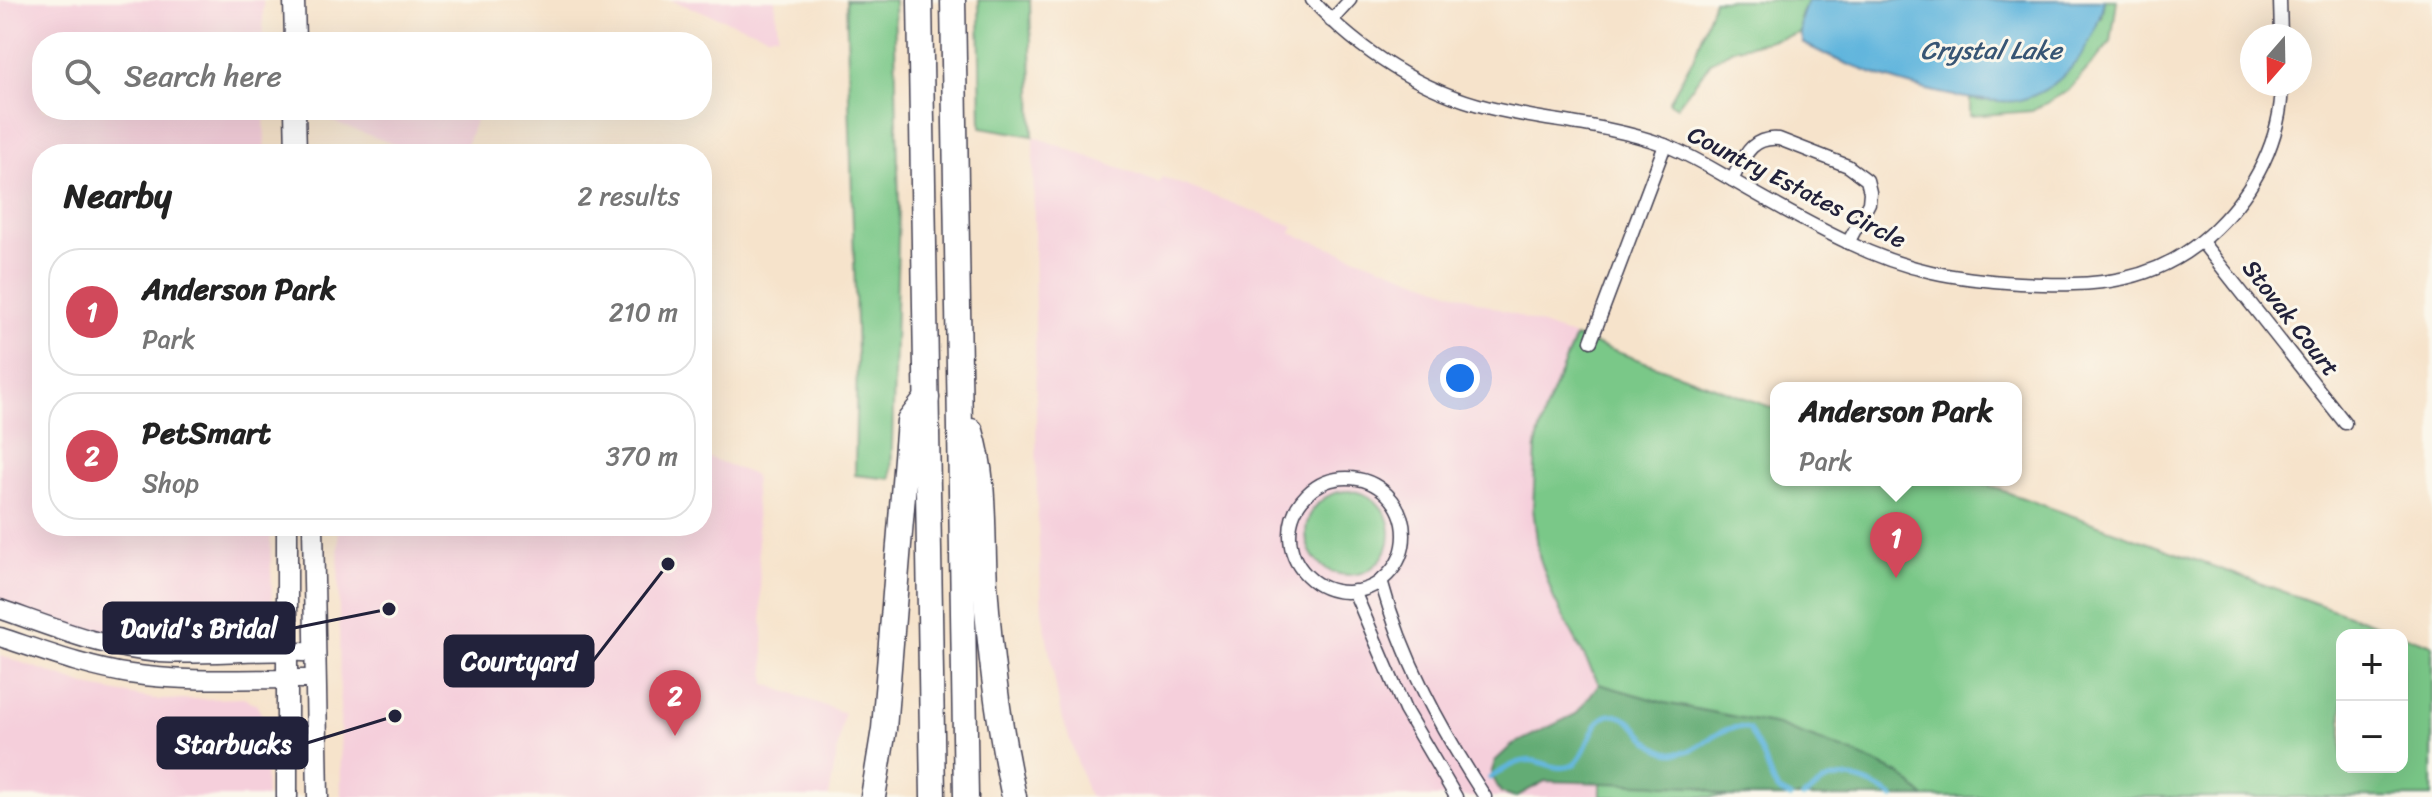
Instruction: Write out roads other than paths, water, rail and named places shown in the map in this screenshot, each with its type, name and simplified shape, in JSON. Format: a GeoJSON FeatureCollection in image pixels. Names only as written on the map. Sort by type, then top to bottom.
{"type":"FeatureCollection","features":[{"type":"Feature","properties":{"kind":"highway"},"geometry":{"type":"LineString","coordinates":[[920,0],[933,797]]}},
{"type":"Feature","properties":{"kind":"highway"},"geometry":{"type":"LineString","coordinates":[[953,0],[966,797]]}},
{"type":"Feature","properties":{"kind":"highway"},"geometry":{"type":"LineString","coordinates":[[873,797],[884,729],[909,421],[927,398]]}},
{"type":"Feature","properties":{"kind":"highway"},"geometry":{"type":"LineString","coordinates":[[960,398],[979,467],[985,584],[995,689],[1014,797]]}},
{"type":"Feature","properties":{"kind":"main road"},"geometry":{"type":"LineString","coordinates":[[294,0],[295,32]]}},
{"type":"Feature","properties":{"kind":"main road"},"geometry":{"type":"LineString","coordinates":[[295,120],[296,144]]}},
{"type":"Feature","properties":{"kind":"main road"},"geometry":{"type":"LineString","coordinates":[[287,536],[287,797]]}},
{"type":"Feature","properties":{"kind":"main road"},"geometry":{"type":"LineString","coordinates":[[313,536],[318,797]]}},
{"type":"Feature","properties":{"kind":"street","name":"Country Estates Circle"},"geometry":{"type":"LineString","coordinates":[[1312,0],[1331,21],[1393,68],[1457,98],[1665,145],[1848,243],[1894,262],[1966,280],[2095,285],[2125,279],[2183,255],[2202,242],[2243,199],[2270,150],[2278,124],[2281,96]]}},
{"type":"Feature","properties":{"kind":"street"},"geometry":{"type":"LineString","coordinates":[[1331,21],[1350,0]]}},
{"type":"Feature","properties":{"kind":"street"},"geometry":{"type":"LineString","coordinates":[[2280,0],[2281,24]]}},
{"type":"Feature","properties":{"kind":"street"},"geometry":{"type":"LineString","coordinates":[[1732,180],[1751,148],[1768,138],[1779,139],[1848,166],[1867,180],[1870,192],[1864,213],[1848,243]]}},
{"type":"Feature","properties":{"kind":"street"},"geometry":{"type":"LineString","coordinates":[[1591,341],[1665,145]]}},
{"type":"Feature","properties":{"kind":"street","name":"Stovak Court"},"geometry":{"type":"LineString","coordinates":[[2202,242],[2345,423]]}},
{"type":"Feature","properties":{"kind":"street"},"geometry":{"type":"LineString","coordinates":[[1347,477],[1362,479],[1380,488],[1395,502],[1403,518],[1405,535],[1402,552],[1395,567],[1381,580],[1375,585],[1345,592],[1326,588],[1306,575],[1296,560],[1290,532],[1294,512],[1313,489],[1328,481],[1347,477]]}},
{"type":"Feature","properties":{"kind":"street"},"geometry":{"type":"LineString","coordinates":[[1381,580],[1393,620],[1428,701],[1485,797]]}},
{"type":"Feature","properties":{"kind":"street"},"geometry":{"type":"LineString","coordinates":[[1354,591],[1405,710],[1456,797]]}},
{"type":"Feature","properties":{"kind":"street"},"geometry":{"type":"LineString","coordinates":[[0,609],[54,628],[131,649],[191,653],[315,653]]}},
{"type":"Feature","properties":{"kind":"street"},"geometry":{"type":"LineString","coordinates":[[0,637],[78,662],[131,674],[170,678],[314,679]]}},
{"type":"Feature","properties":{"kind":"water","name":"Crystal Lake"},"geometry":{"type":"Polygon","coordinates":[[[1808,0],[2104,0],[2100,17],[2085,49],[2063,77],[2033,96],[2009,101],[1950,95],[1898,82],[1847,64],[1803,43],[1801,21],[1808,0]]]}},
{"type":"Feature","properties":{"kind":"waterway"},"geometry":{"type":"LineString","coordinates":[[1490,778],[1523,761],[1561,768],[1571,766],[1581,756],[1598,723],[1610,715],[1628,720],[1656,747],[1676,753],[1686,752],[1730,729],[1749,729],[1772,781],[1778,790],[1791,797]]}},
{"type":"Feature","properties":{"kind":"waterway"},"geometry":{"type":"LineString","coordinates":[[1803,797],[1824,782],[1842,778],[1869,784],[1893,797]]}},
{"type":"Feature","properties":{"kind":"place","name":"Courtyard"},"geometry":{"type":"Point","coordinates":[668,564]}},
{"type":"Feature","properties":{"kind":"place","name":"Anderson Park"},"geometry":{"type":"Point","coordinates":[1896,578]}},
{"type":"Feature","properties":{"kind":"place","name":"David's Bridal"},"geometry":{"type":"Point","coordinates":[389,609]}},
{"type":"Feature","properties":{"kind":"place","name":"Starbucks"},"geometry":{"type":"Point","coordinates":[395,716]}},
{"type":"Feature","properties":{"kind":"place","name":"PetSmart"},"geometry":{"type":"Point","coordinates":[675,736]}}]}
